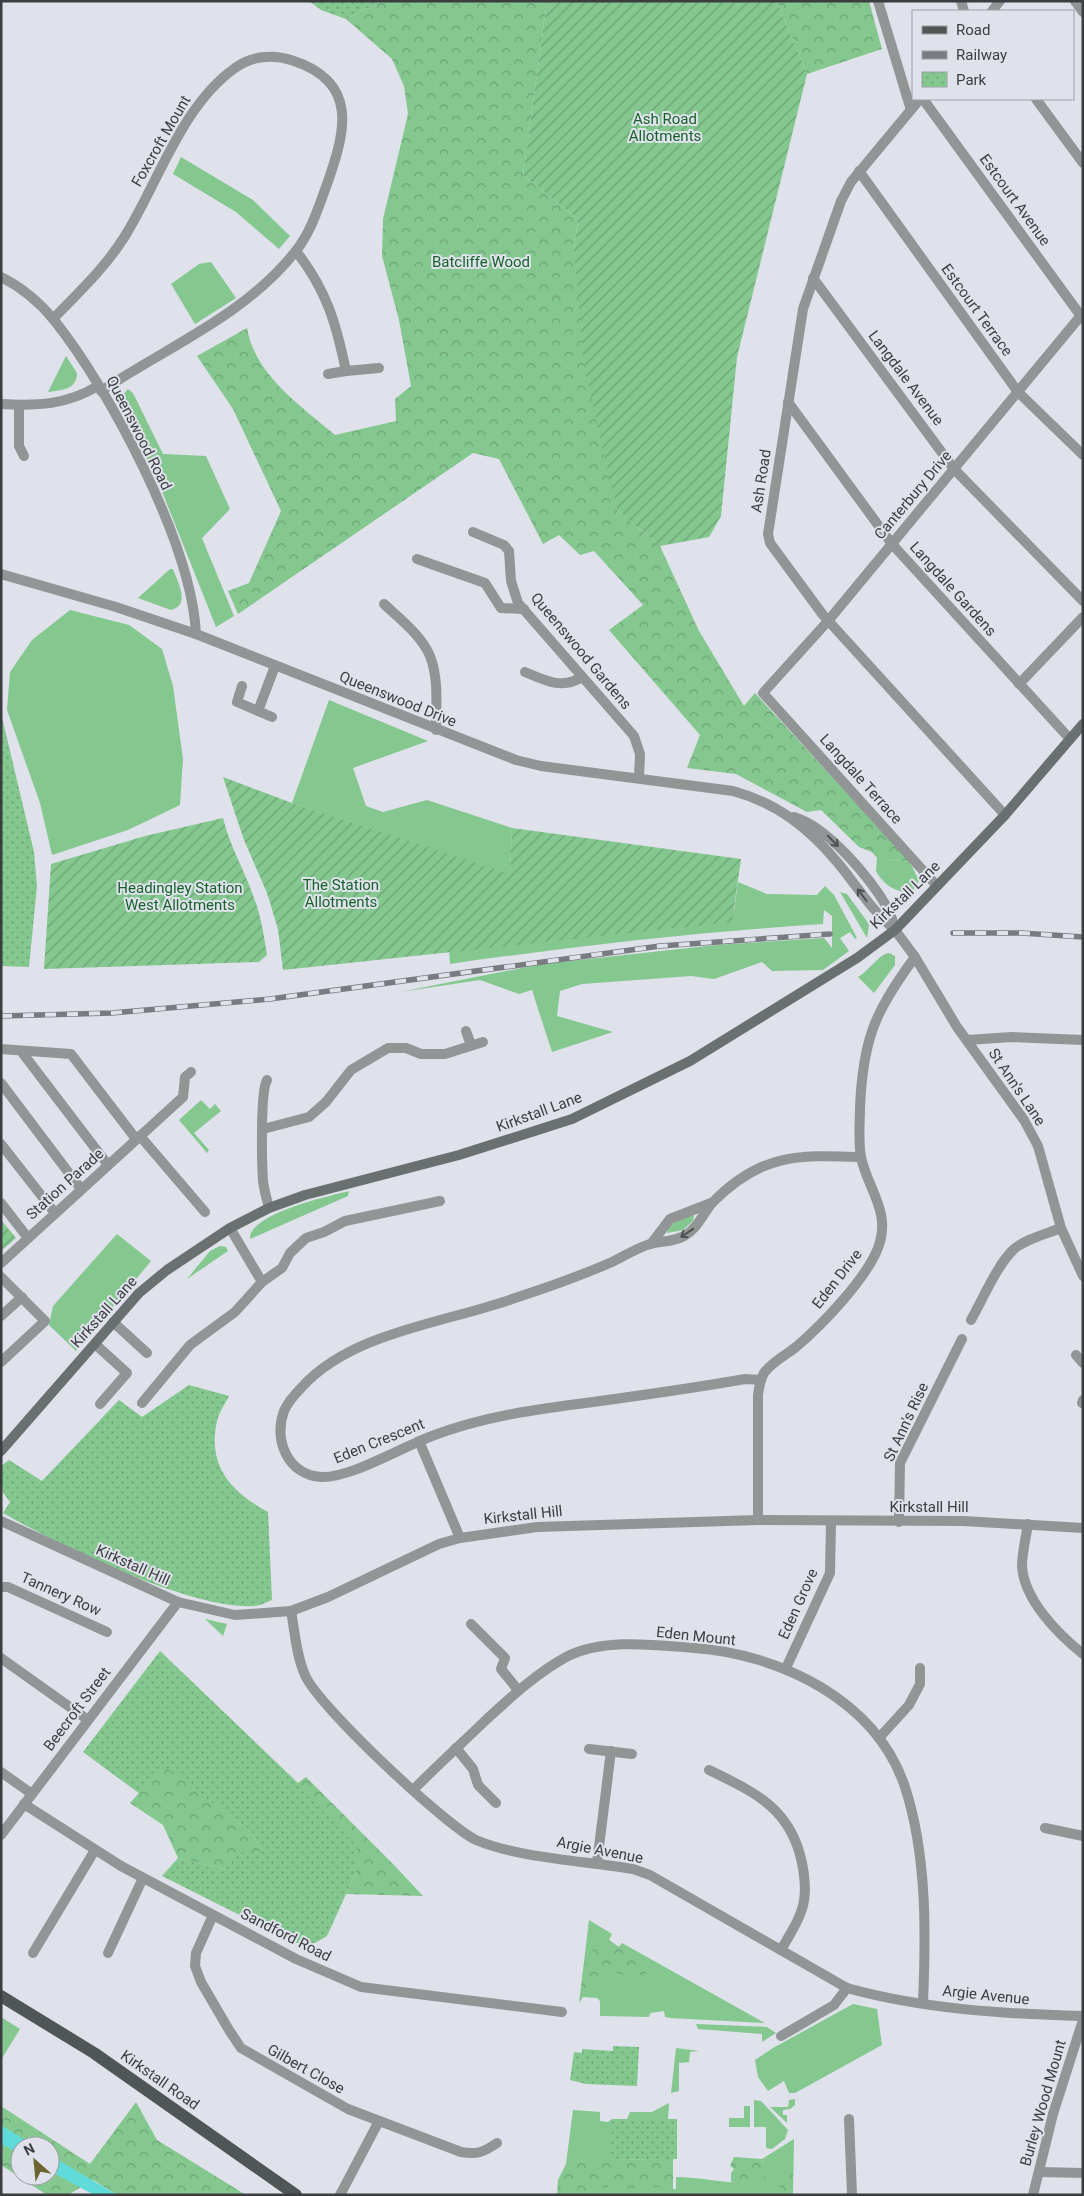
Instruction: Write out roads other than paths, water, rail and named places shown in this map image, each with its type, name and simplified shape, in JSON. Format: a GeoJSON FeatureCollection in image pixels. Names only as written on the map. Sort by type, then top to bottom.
{"type":"FeatureCollection","features":[{"type":"Feature","properties":{"kind":"main road","name":"Kirkstall Lane"},"geometry":{"type":"LineString","coordinates":[[1,1450],[139,1293],[167,1270],[230,1228],[269,1208],[305,1195],[458,1155],[572,1119],[690,1061],[856,958],[895,930],[1005,815],[1083,724]]}},
{"type":"Feature","properties":{"kind":"main road","name":"Kirkstall Road"},"geometry":{"type":"LineString","coordinates":[[1,1996],[94,2053],[296,2195]]}},
{"type":"Feature","properties":{"kind":"street"},"geometry":{"type":"LineString","coordinates":[[878,1],[910,110]]}},
{"type":"Feature","properties":{"kind":"street"},"geometry":{"type":"LineString","coordinates":[[1075,1],[1083,12]]}},
{"type":"Feature","properties":{"kind":"street","name":"Foxcroft Mount"},"geometry":{"type":"LineString","coordinates":[[1,404],[19,405],[70,400],[99,389],[225,316],[265,284],[296,251],[319,207],[338,155],[343,133],[343,114],[340,101],[326,78],[305,63],[270,56],[237,66],[209,92],[177,138],[137,216],[105,265],[53,319]]}},
{"type":"Feature","properties":{"kind":"street","name":"Ash Road"},"geometry":{"type":"LineString","coordinates":[[921,100],[910,110],[860,171],[841,201],[813,278],[803,309],[770,521],[770,543],[828,621],[1005,815]]}},
{"type":"Feature","properties":{"kind":"street","name":"Estcourt Avenue"},"geometry":{"type":"LineString","coordinates":[[923,100],[1082,316]]}},
{"type":"Feature","properties":{"kind":"street"},"geometry":{"type":"LineString","coordinates":[[1037,100],[1083,163]]}},
{"type":"Feature","properties":{"kind":"street","name":"Estcourt Terrace"},"geometry":{"type":"LineString","coordinates":[[860,171],[1018,392],[1083,456]]}},
{"type":"Feature","properties":{"kind":"street"},"geometry":{"type":"LineString","coordinates":[[296,251],[313,273],[331,308],[346,372]]}},
{"type":"Feature","properties":{"kind":"street","name":"Queenswood Road"},"geometry":{"type":"LineString","coordinates":[[1,277],[31,297],[53,319],[78,354],[127,438],[166,521],[186,577],[195,612],[196,634]]}},
{"type":"Feature","properties":{"kind":"street","name":"Langdale Avenue"},"geometry":{"type":"LineString","coordinates":[[813,278],[954,469],[1083,601]]}},
{"type":"Feature","properties":{"kind":"street","name":"Canterbury Drive"},"geometry":{"type":"LineString","coordinates":[[763,693],[828,621],[1082,316]]}},
{"type":"Feature","properties":{"kind":"street"},"geometry":{"type":"LineString","coordinates":[[328,374],[379,368]]}},
{"type":"Feature","properties":{"kind":"street","name":"Langdale Gardens"},"geometry":{"type":"LineString","coordinates":[[788,402],[892,544],[1070,739]]}},
{"type":"Feature","properties":{"kind":"street"},"geometry":{"type":"LineString","coordinates":[[19,405],[19,446],[24,456]]}},
{"type":"Feature","properties":{"kind":"street","name":"Queenswood Gardens"},"geometry":{"type":"LineString","coordinates":[[473,532],[504,545],[509,551],[510,581],[518,603],[634,736],[640,754],[639,778]]}},
{"type":"Feature","properties":{"kind":"street"},"geometry":{"type":"LineString","coordinates":[[417,559],[485,584],[502,608],[524,609]]}},
{"type":"Feature","properties":{"kind":"street","name":"Queenswood Drive"},"geometry":{"type":"LineString","coordinates":[[1,574],[116,606],[196,634],[516,760],[541,766],[733,790],[768,803],[792,817],[823,846],[881,919],[895,930]]}},
{"type":"Feature","properties":{"kind":"street"},"geometry":{"type":"LineString","coordinates":[[384,604],[413,632],[430,655],[436,683],[436,730]]}},
{"type":"Feature","properties":{"kind":"street"},"geometry":{"type":"LineString","coordinates":[[1019,684],[1083,616]]}},
{"type":"Feature","properties":{"kind":"street"},"geometry":{"type":"LineString","coordinates":[[258,711],[275,666]]}},
{"type":"Feature","properties":{"kind":"street"},"geometry":{"type":"LineString","coordinates":[[524,672],[554,684],[573,683],[582,677]]}},
{"type":"Feature","properties":{"kind":"street"},"geometry":{"type":"LineString","coordinates":[[242,686],[237,702],[272,717]]}},
{"type":"Feature","properties":{"kind":"street","name":"Langdale Terrace"},"geometry":{"type":"LineString","coordinates":[[763,693],[937,886]]}},
{"type":"Feature","properties":{"kind":"street","name":"St Ann's Lane"},"geometry":{"type":"LineString","coordinates":[[895,930],[915,957],[967,1040],[1024,1120],[1038,1146],[1061,1228],[1083,1276]]}},
{"type":"Feature","properties":{"kind":"street","name":"Eden Drive"},"geometry":{"type":"LineString","coordinates":[[760,1380],[771,1366],[797,1346],[823,1321],[861,1276],[879,1247],[881,1234],[880,1209],[861,1157],[861,1089],[869,1039],[883,1003],[915,957]]}},
{"type":"Feature","properties":{"kind":"street"},"geometry":{"type":"LineString","coordinates":[[466,1032],[471,1046]]}},
{"type":"Feature","properties":{"kind":"street"},"geometry":{"type":"LineString","coordinates":[[967,1040],[1012,1037],[1083,1040]]}},
{"type":"Feature","properties":{"kind":"street"},"geometry":{"type":"LineString","coordinates":[[263,1130],[309,1117],[326,1102],[351,1070],[388,1048],[406,1048],[421,1054],[445,1054],[483,1042]]}},
{"type":"Feature","properties":{"kind":"street"},"geometry":{"type":"LineString","coordinates":[[1,1049],[71,1054],[138,1138],[205,1212]]}},
{"type":"Feature","properties":{"kind":"street"},"geometry":{"type":"LineString","coordinates":[[21,1051],[108,1165]]}},
{"type":"Feature","properties":{"kind":"street","name":"Station Parade"},"geometry":{"type":"LineString","coordinates":[[1,1263],[183,1097],[185,1077],[190,1072]]}},
{"type":"Feature","properties":{"kind":"street"},"geometry":{"type":"LineString","coordinates":[[267,1080],[262,1100],[264,1184],[269,1208]]}},
{"type":"Feature","properties":{"kind":"street"},"geometry":{"type":"LineString","coordinates":[[1,1083],[82,1189]]}},
{"type":"Feature","properties":{"kind":"street"},"geometry":{"type":"LineString","coordinates":[[1,1144],[55,1214]]}},
{"type":"Feature","properties":{"kind":"street","name":"Eden Crescent"},"geometry":{"type":"LineString","coordinates":[[760,1380],[746,1379],[506,1414],[448,1430],[352,1471],[333,1476],[319,1477],[300,1470],[290,1463],[282,1440],[282,1422],[290,1400],[308,1380],[356,1349],[416,1326],[511,1300],[651,1244],[673,1241],[684,1236],[697,1226],[712,1204],[753,1169],[782,1159],[806,1156],[861,1157]]}},
{"type":"Feature","properties":{"kind":"street"},"geometry":{"type":"LineString","coordinates":[[142,1404],[190,1345],[235,1312],[262,1282],[282,1268],[290,1253],[306,1238],[324,1232],[345,1221],[440,1201]]}},
{"type":"Feature","properties":{"kind":"street"},"geometry":{"type":"LineString","coordinates":[[1,1203],[28,1238]]}},
{"type":"Feature","properties":{"kind":"street","name":"Eden Crescent"},"geometry":{"type":"LineString","coordinates":[[651,1244],[670,1219],[680,1213],[712,1204]]}},
{"type":"Feature","properties":{"kind":"street"},"geometry":{"type":"LineString","coordinates":[[230,1228],[262,1282]]}},
{"type":"Feature","properties":{"kind":"street"},"geometry":{"type":"LineString","coordinates":[[971,1320],[1005,1259],[1015,1248],[1038,1236],[1061,1228]]}},
{"type":"Feature","properties":{"kind":"street"},"geometry":{"type":"LineString","coordinates":[[1,1277],[45,1321],[1,1362]]}},
{"type":"Feature","properties":{"kind":"street"},"geometry":{"type":"LineString","coordinates":[[1,1316],[22,1296]]}},
{"type":"Feature","properties":{"kind":"street"},"geometry":{"type":"LineString","coordinates":[[113,1322],[147,1353]]}},
{"type":"Feature","properties":{"kind":"street","name":"St Ann's Rise"},"geometry":{"type":"LineString","coordinates":[[899,1522],[900,1463],[962,1339]]}},
{"type":"Feature","properties":{"kind":"street"},"geometry":{"type":"LineString","coordinates":[[95,1344],[127,1373],[100,1404]]}},
{"type":"Feature","properties":{"kind":"street"},"geometry":{"type":"LineString","coordinates":[[758,1520],[758,1395],[760,1380]]}},
{"type":"Feature","properties":{"kind":"street"},"geometry":{"type":"LineString","coordinates":[[419,1441],[460,1538]]}},
{"type":"Feature","properties":{"kind":"street","name":"Kirkstall Hill"},"geometry":{"type":"LineString","coordinates":[[1,1521],[178,1602],[235,1616],[291,1611],[328,1598],[432,1548],[460,1538],[527,1528],[578,1524],[758,1520],[1028,1524],[1083,1528]]}},
{"type":"Feature","properties":{"kind":"street","name":"Eden Grove"},"geometry":{"type":"LineString","coordinates":[[786,1668],[830,1573],[831,1521]]}},
{"type":"Feature","properties":{"kind":"street"},"geometry":{"type":"LineString","coordinates":[[1028,1524],[1022,1567],[1031,1596],[1071,1645],[1083,1654]]}},
{"type":"Feature","properties":{"kind":"street","name":"Tannery Row"},"geometry":{"type":"LineString","coordinates":[[1,1587],[8,1587],[107,1632]]}},
{"type":"Feature","properties":{"kind":"street","name":"Beecroft Street"},"geometry":{"type":"LineString","coordinates":[[1,1835],[178,1602]]}},
{"type":"Feature","properties":{"kind":"street","name":"Argie Avenue"},"geometry":{"type":"LineString","coordinates":[[291,1611],[305,1675],[318,1696],[450,1824],[476,1839],[507,1850],[633,1869],[650,1875],[847,1988],[883,1998],[923,2004],[1005,2014],[1083,2018]]}},
{"type":"Feature","properties":{"kind":"street"},"geometry":{"type":"LineString","coordinates":[[471,1624],[505,1658],[501,1669],[518,1690]]}},
{"type":"Feature","properties":{"kind":"street","name":"Eden Mount"},"geometry":{"type":"LineString","coordinates":[[413,1790],[518,1690],[570,1656],[598,1648],[652,1646],[724,1651],[786,1668],[841,1701],[879,1738],[896,1766],[905,1787],[915,1828],[924,1932],[923,2004]]}},
{"type":"Feature","properties":{"kind":"street"},"geometry":{"type":"LineString","coordinates":[[1,1658],[88,1720]]}},
{"type":"Feature","properties":{"kind":"street"},"geometry":{"type":"LineString","coordinates":[[879,1738],[909,1705],[920,1684],[920,1668]]}},
{"type":"Feature","properties":{"kind":"street"},"geometry":{"type":"LineString","coordinates":[[456,1748],[473,1768],[478,1785],[496,1804]]}},
{"type":"Feature","properties":{"kind":"street"},"geometry":{"type":"LineString","coordinates":[[589,1749],[632,1754]]}},
{"type":"Feature","properties":{"kind":"street"},"geometry":{"type":"LineString","coordinates":[[598,1863],[611,1751]]}},
{"type":"Feature","properties":{"kind":"street"},"geometry":{"type":"LineString","coordinates":[[709,1770],[767,1801],[779,1813],[796,1842],[804,1872],[804,1898],[800,1914],[781,1950]]}},
{"type":"Feature","properties":{"kind":"street"},"geometry":{"type":"LineString","coordinates":[[1,1772],[32,1794]]}},
{"type":"Feature","properties":{"kind":"street","name":"Sandford Road"},"geometry":{"type":"LineString","coordinates":[[24,1804],[95,1850],[144,1878],[296,1959],[361,1987],[562,2012]]}},
{"type":"Feature","properties":{"kind":"street"},"geometry":{"type":"LineString","coordinates":[[1045,1828],[1083,1836]]}},
{"type":"Feature","properties":{"kind":"street"},"geometry":{"type":"LineString","coordinates":[[33,1953],[95,1850]]}},
{"type":"Feature","properties":{"kind":"street"},"geometry":{"type":"LineString","coordinates":[[108,1953],[144,1878]]}},
{"type":"Feature","properties":{"kind":"street","name":"Gilbert Close"},"geometry":{"type":"LineString","coordinates":[[213,1915],[196,1953],[195,1966],[201,1982],[235,2040],[248,2054],[348,2109],[473,2155],[484,2153],[498,2143]]}},
{"type":"Feature","properties":{"kind":"street"},"geometry":{"type":"LineString","coordinates":[[781,2036],[834,2005],[847,1988]]}},
{"type":"Feature","properties":{"kind":"street","name":"Burley Wood Mount"},"geometry":{"type":"LineString","coordinates":[[1034,2195],[1053,2114],[1083,2018]]}},
{"type":"Feature","properties":{"kind":"street"},"geometry":{"type":"LineString","coordinates":[[849,2119],[852,2195]]}},
{"type":"Feature","properties":{"kind":"street"},"geometry":{"type":"LineString","coordinates":[[340,2195],[379,2121]]}},
{"type":"Feature","properties":{"kind":"street"},"geometry":{"type":"LineString","coordinates":[[1039,2172],[1083,2173]]}},
{"type":"Feature","properties":{"kind":"water"},"geometry":{"type":"Polygon","coordinates":[[[1,2125],[19,2136],[10,2136],[10,2149],[1,2144],[1,2125]]]}},
{"type":"Feature","properties":{"kind":"water"},"geometry":{"type":"Polygon","coordinates":[[[60,2161],[117,2195],[94,2195],[60,2176],[60,2161]]]}},
{"type":"Feature","properties":{"kind":"railway"},"geometry":{"type":"LineString","coordinates":[[953,933],[1021,933],[1083,937]]}},
{"type":"Feature","properties":{"kind":"railway"},"geometry":{"type":"LineString","coordinates":[[1,1016],[112,1013],[270,999],[660,946],[830,934]]}},
{"type":"Feature","properties":{"kind":"park label","name":"Ash Road Allotments"},"geometry":{"type":"Point","coordinates":[665,128]}},
{"type":"Feature","properties":{"kind":"park label","name":"Batcliffe Wood"},"geometry":{"type":"Point","coordinates":[481,262]}},
{"type":"Feature","properties":{"kind":"park label","name":"The Station Allotments"},"geometry":{"type":"Point","coordinates":[341,894]}},
{"type":"Feature","properties":{"kind":"park label","name":"Headingley Station West Allotments"},"geometry":{"type":"Point","coordinates":[180,896]}}]}
